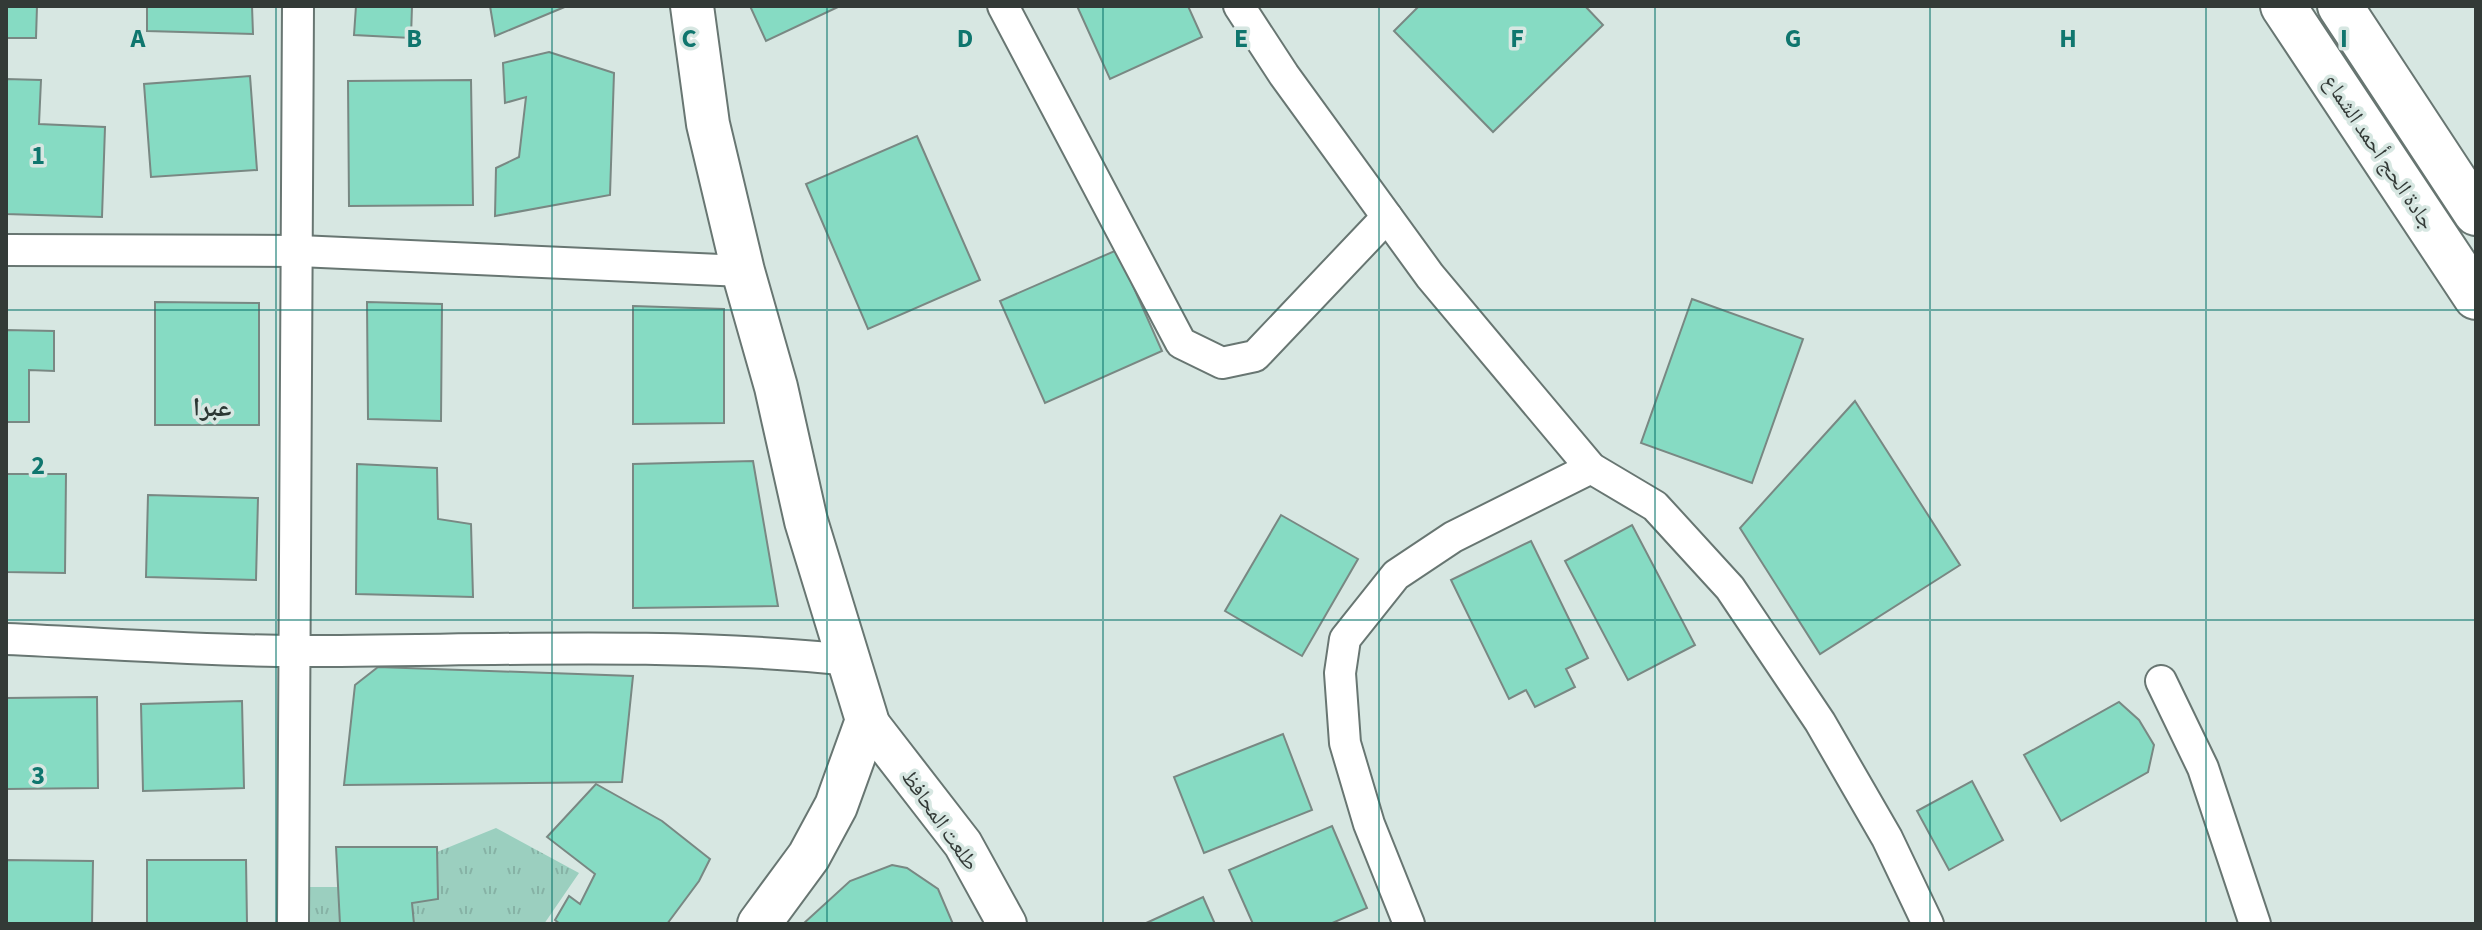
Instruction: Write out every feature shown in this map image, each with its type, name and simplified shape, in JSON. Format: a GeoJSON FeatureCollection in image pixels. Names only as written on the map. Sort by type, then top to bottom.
{"type":"FeatureCollection","features":[{"type":"Feature","properties":{"kind":"main road"},"geometry":{"type":"LineString","coordinates":[[692,6],[708,124],[743,271],[776,387],[806,521],[867,720],[836,806],[809,856],[759,924]]}},
{"type":"Feature","properties":{"kind":"main road","name":"جادة الحج أحمد الشماع"},"geometry":{"type":"LineString","coordinates":[[2283,6],[2476,297]]}},
{"type":"Feature","properties":{"kind":"main road"},"geometry":{"type":"LineString","coordinates":[[2340,6],[2476,213]]}},
{"type":"Feature","properties":{"kind":"street"},"geometry":{"type":"LineString","coordinates":[[293,924],[298,6]]}},
{"type":"Feature","properties":{"kind":"street"},"geometry":{"type":"LineString","coordinates":[[1003,6],[1181,343],[1222,363],[1255,356],[1387,217]]}},
{"type":"Feature","properties":{"kind":"street"},"geometry":{"type":"LineString","coordinates":[[1239,6],[1430,276],[1591,468],[1655,506],[1730,588],[1820,722],[1887,838],[1928,924]]}},
{"type":"Feature","properties":{"kind":"street"},"geometry":{"type":"LineString","coordinates":[[6,250],[299,251],[743,271]]}},
{"type":"Feature","properties":{"kind":"street"},"geometry":{"type":"LineString","coordinates":[[1409,924],[1369,824],[1345,743],[1340,673],[1345,639],[1396,575],[1453,537],[1591,468]]}},
{"type":"Feature","properties":{"kind":"street"},"geometry":{"type":"LineString","coordinates":[[6,639],[295,651],[535,647],[763,651],[851,660]]}},
{"type":"Feature","properties":{"kind":"street"},"geometry":{"type":"LineString","coordinates":[[2161,681],[2203,768],[2255,924]]}},
{"type":"Feature","properties":{"kind":"street","name":"طلعت المحافظ"},"geometry":{"type":"LineString","coordinates":[[867,720],[963,844],[1007,924]]}},
{"type":"Feature","properties":{"kind":"green space"},"geometry":{"type":"Polygon","coordinates":[[[496,828],[579,873],[544,924],[414,924],[412,903],[438,899],[437,852],[496,828]]]}},
{"type":"Feature","properties":{"kind":"green space"},"geometry":{"type":"Polygon","coordinates":[[[309,887],[339,887],[340,924],[310,924],[309,887]]]}},
{"type":"Feature","properties":{"kind":"building"},"geometry":{"type":"Polygon","coordinates":[[[6,6],[37,6],[36,38],[6,38],[6,6]]]}},
{"type":"Feature","properties":{"kind":"building"},"geometry":{"type":"Polygon","coordinates":[[[147,6],[252,6],[253,34],[147,31],[147,6]]]}},
{"type":"Feature","properties":{"kind":"building"},"geometry":{"type":"Polygon","coordinates":[[[356,6],[412,6],[411,38],[354,35],[356,6]]]}},
{"type":"Feature","properties":{"kind":"building"},"geometry":{"type":"Polygon","coordinates":[[[490,6],[567,6],[495,36],[490,6]]]}},
{"type":"Feature","properties":{"kind":"building"},"geometry":{"type":"Polygon","coordinates":[[[750,6],[840,6],[766,41],[750,6]]]}},
{"type":"Feature","properties":{"kind":"building"},"geometry":{"type":"Polygon","coordinates":[[[1077,6],[1188,6],[1202,37],[1110,79],[1077,6]]]}},
{"type":"Feature","properties":{"kind":"building"},"geometry":{"type":"Polygon","coordinates":[[[1419,6],[1585,6],[1603,25],[1493,132],[1394,31],[1419,6]]]}},
{"type":"Feature","properties":{"kind":"building"},"geometry":{"type":"Polygon","coordinates":[[[549,52],[614,73],[610,195],[495,216],[496,168],[519,157],[526,97],[505,103],[503,63],[549,52]]]}},
{"type":"Feature","properties":{"kind":"building"},"geometry":{"type":"Polygon","coordinates":[[[250,76],[257,170],[151,177],[144,84],[250,76]]]}},
{"type":"Feature","properties":{"kind":"building"},"geometry":{"type":"Polygon","coordinates":[[[6,79],[41,80],[39,124],[105,127],[102,217],[6,214],[6,79]]]}},
{"type":"Feature","properties":{"kind":"building"},"geometry":{"type":"Polygon","coordinates":[[[471,80],[473,205],[349,206],[348,81],[471,80]]]}},
{"type":"Feature","properties":{"kind":"building"},"geometry":{"type":"Polygon","coordinates":[[[917,136],[980,280],[868,329],[806,184],[917,136]]]}},
{"type":"Feature","properties":{"kind":"building"},"geometry":{"type":"Polygon","coordinates":[[[1117,250],[1162,351],[1045,403],[1000,301],[1117,250]]]}},
{"type":"Feature","properties":{"kind":"building"},"geometry":{"type":"Polygon","coordinates":[[[1692,299],[1803,339],[1752,483],[1641,443],[1692,299]]]}},
{"type":"Feature","properties":{"kind":"building"},"geometry":{"type":"Polygon","coordinates":[[[155,302],[259,303],[259,425],[155,425],[155,302]]]}},
{"type":"Feature","properties":{"kind":"building"},"geometry":{"type":"Polygon","coordinates":[[[367,302],[442,304],[441,421],[368,419],[367,302]]]}},
{"type":"Feature","properties":{"kind":"building"},"geometry":{"type":"Polygon","coordinates":[[[633,306],[724,309],[724,423],[633,424],[633,306]]]}},
{"type":"Feature","properties":{"kind":"building"},"geometry":{"type":"Polygon","coordinates":[[[6,330],[54,331],[54,371],[29,370],[29,422],[6,422],[6,330]]]}},
{"type":"Feature","properties":{"kind":"building"},"geometry":{"type":"Polygon","coordinates":[[[1855,401],[1960,565],[1820,654],[1740,528],[1855,401]]]}},
{"type":"Feature","properties":{"kind":"building"},"geometry":{"type":"Polygon","coordinates":[[[753,461],[778,606],[633,608],[633,464],[753,461]]]}},
{"type":"Feature","properties":{"kind":"building"},"geometry":{"type":"Polygon","coordinates":[[[357,464],[437,468],[438,519],[471,524],[473,597],[356,594],[357,464]]]}},
{"type":"Feature","properties":{"kind":"building"},"geometry":{"type":"Polygon","coordinates":[[[6,474],[66,474],[65,573],[6,572],[6,474]]]}},
{"type":"Feature","properties":{"kind":"building"},"geometry":{"type":"Polygon","coordinates":[[[148,495],[258,498],[256,580],[146,577],[148,495]]]}},
{"type":"Feature","properties":{"kind":"building"},"geometry":{"type":"Polygon","coordinates":[[[1281,515],[1358,559],[1302,656],[1225,611],[1281,515]]]}},
{"type":"Feature","properties":{"kind":"building"},"geometry":{"type":"Polygon","coordinates":[[[1632,525],[1695,645],[1628,680],[1565,561],[1632,525]]]}},
{"type":"Feature","properties":{"kind":"building"},"geometry":{"type":"Polygon","coordinates":[[[1531,541],[1588,658],[1566,669],[1575,687],[1535,707],[1526,690],[1509,699],[1451,580],[1531,541]]]}},
{"type":"Feature","properties":{"kind":"building"},"geometry":{"type":"Polygon","coordinates":[[[378,667],[633,676],[622,782],[344,785],[355,685],[378,667]]]}},
{"type":"Feature","properties":{"kind":"building"},"geometry":{"type":"Polygon","coordinates":[[[97,697],[98,788],[6,789],[6,698],[97,697]]]}},
{"type":"Feature","properties":{"kind":"building"},"geometry":{"type":"Polygon","coordinates":[[[242,701],[244,788],[143,791],[141,704],[242,701]]]}},
{"type":"Feature","properties":{"kind":"building"},"geometry":{"type":"Polygon","coordinates":[[[2119,702],[2139,720],[2154,745],[2148,772],[2061,821],[2024,755],[2119,702]]]}},
{"type":"Feature","properties":{"kind":"building"},"geometry":{"type":"Polygon","coordinates":[[[1283,734],[1312,810],[1204,853],[1174,777],[1283,734]]]}},
{"type":"Feature","properties":{"kind":"building"},"geometry":{"type":"Polygon","coordinates":[[[1972,781],[2003,840],[1949,870],[1917,811],[1972,781]]]}},
{"type":"Feature","properties":{"kind":"building"},"geometry":{"type":"Polygon","coordinates":[[[596,784],[662,821],[710,859],[699,881],[667,924],[560,924],[555,920],[569,896],[580,904],[595,874],[547,837],[596,784]]]}},
{"type":"Feature","properties":{"kind":"building"},"geometry":{"type":"Polygon","coordinates":[[[1332,826],[1367,908],[1330,924],[1253,924],[1229,870],[1332,826]]]}},
{"type":"Feature","properties":{"kind":"building"},"geometry":{"type":"Polygon","coordinates":[[[336,847],[437,847],[438,899],[412,903],[414,924],[340,924],[336,847]]]}},
{"type":"Feature","properties":{"kind":"building"},"geometry":{"type":"Polygon","coordinates":[[[6,860],[93,861],[92,924],[6,924],[6,860]]]}},
{"type":"Feature","properties":{"kind":"building"},"geometry":{"type":"Polygon","coordinates":[[[147,860],[246,860],[247,924],[147,924],[147,860]]]}},
{"type":"Feature","properties":{"kind":"building"},"geometry":{"type":"Polygon","coordinates":[[[892,865],[907,868],[938,889],[953,924],[803,924],[850,881],[892,865]]]}},
{"type":"Feature","properties":{"kind":"building"},"geometry":{"type":"Polygon","coordinates":[[[1203,897],[1215,924],[1144,924],[1203,897]]]}},
{"type":"Feature","properties":{"kind":"district","name":"عبرا"},"geometry":{"type":"Point","coordinates":[212,407]}}]}
